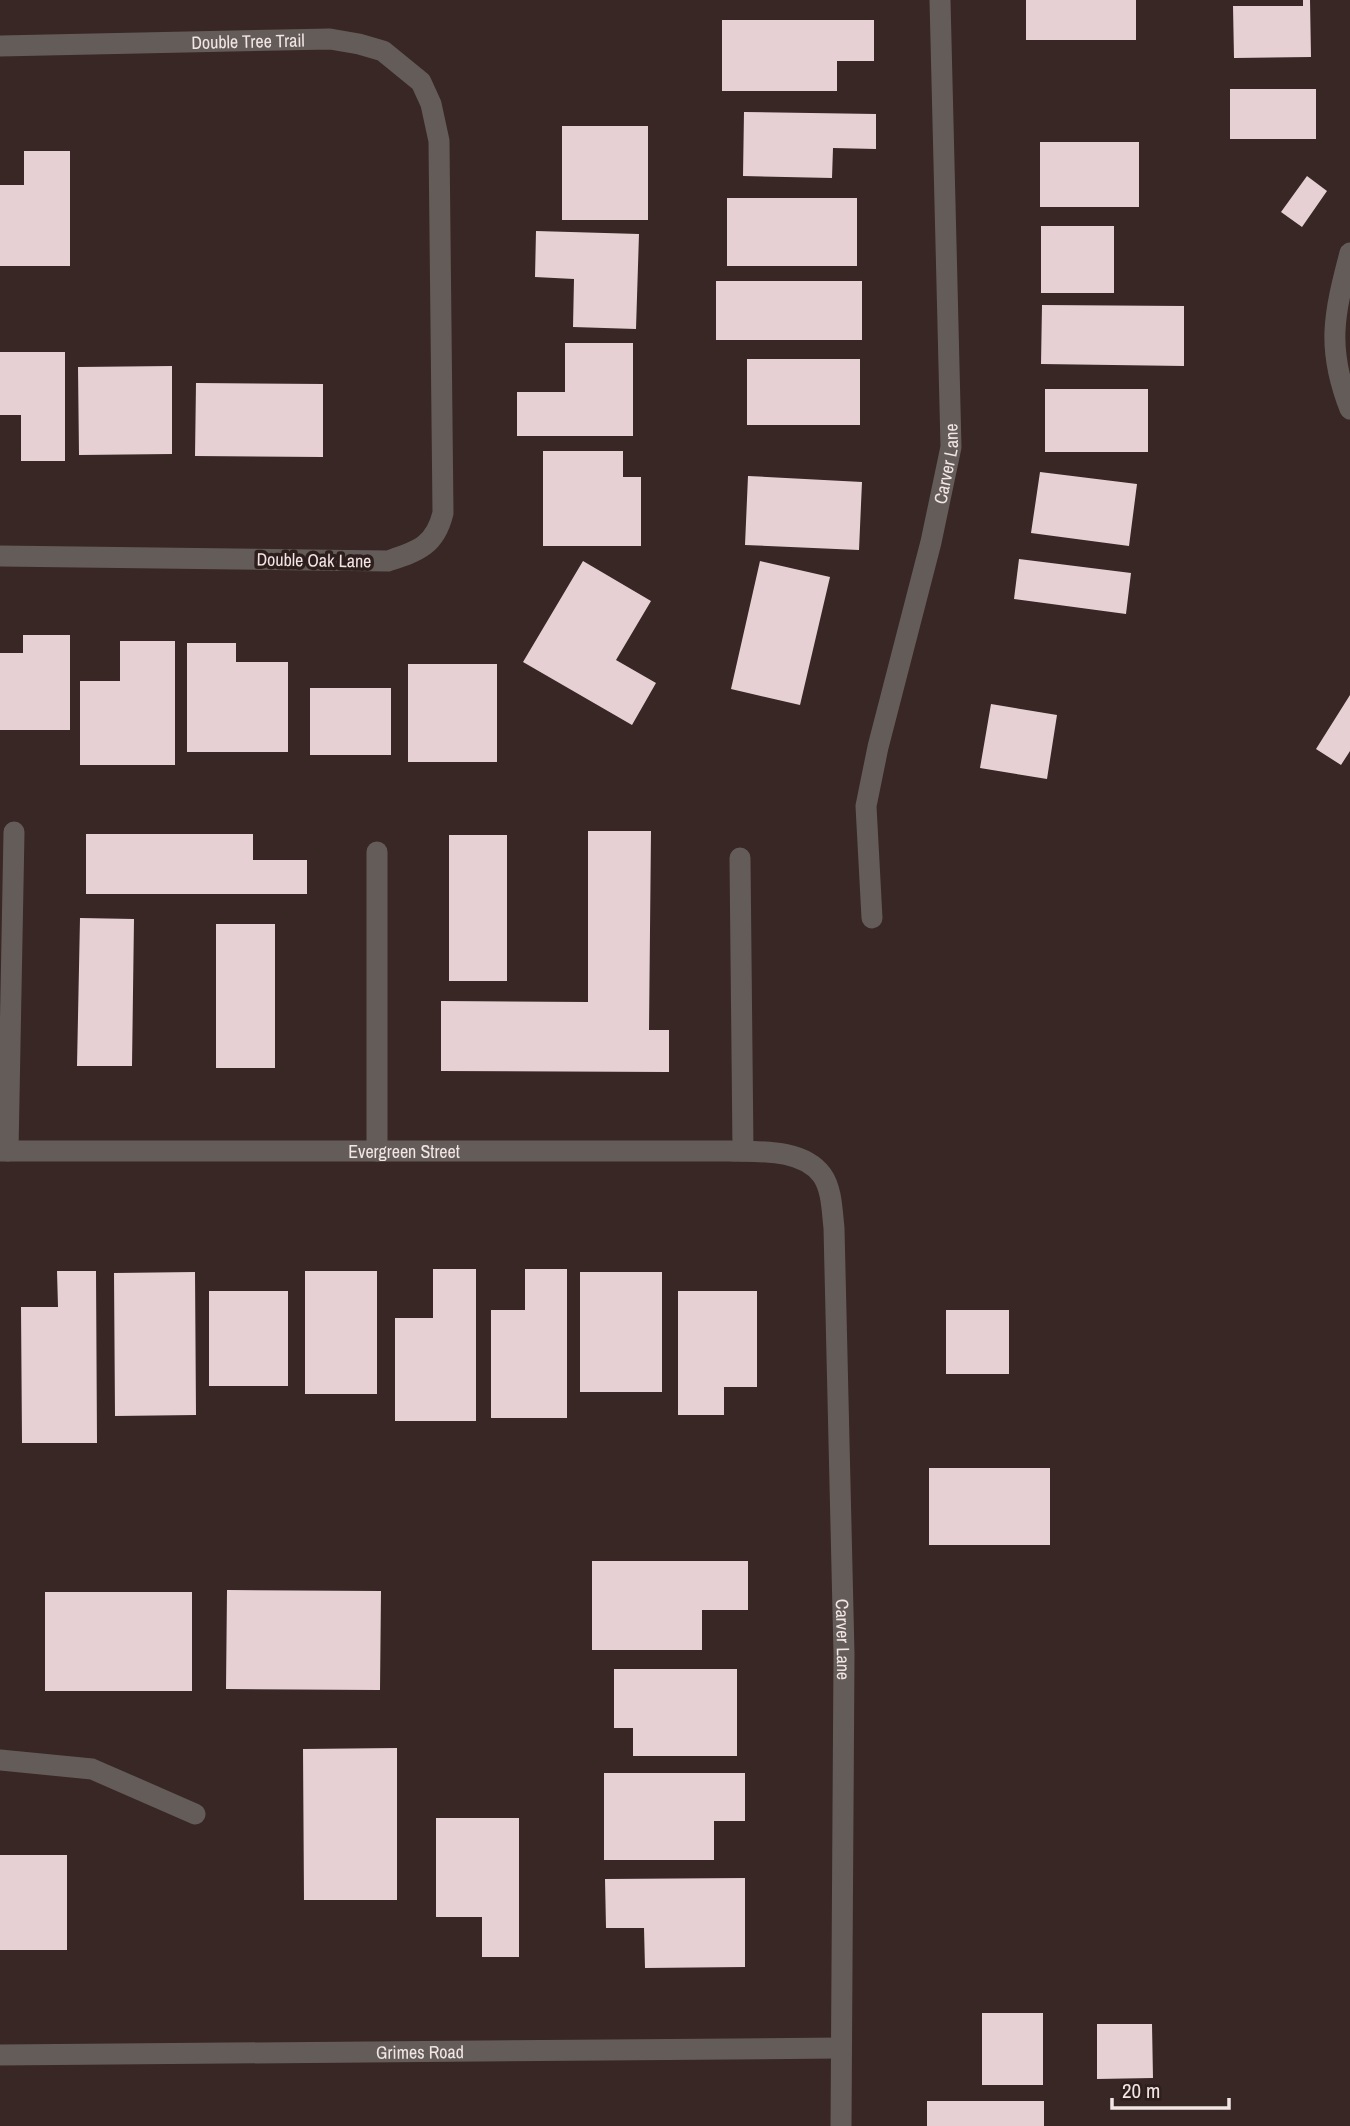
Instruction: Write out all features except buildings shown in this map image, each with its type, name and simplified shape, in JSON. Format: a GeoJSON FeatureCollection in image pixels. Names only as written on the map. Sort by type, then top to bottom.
{"type":"FeatureCollection","features":[{"type":"Feature","properties":{"kind":"street","name":"Carver Lane"},"geometry":{"type":"LineString","coordinates":[[872,918],[866,806],[878,747],[931,542],[951,447],[940,0]]}},
{"type":"Feature","properties":{"kind":"street","name":"Double Tree Trail"},"geometry":{"type":"LineString","coordinates":[[0,46],[330,39],[359,44],[383,51],[421,82],[431,104],[439,141]]}},
{"type":"Feature","properties":{"kind":"street","name":"Double Oak Lane"},"geometry":{"type":"LineString","coordinates":[[0,556],[388,561],[416,552],[427,544],[439,528],[443,513],[439,141]]}},
{"type":"Feature","properties":{"kind":"street"},"geometry":{"type":"LineString","coordinates":[[1350,253],[1336,307],[1333,345],[1350,409]]}},
{"type":"Feature","properties":{"kind":"street"},"geometry":{"type":"LineString","coordinates":[[4,1151],[14,832]]}},
{"type":"Feature","properties":{"kind":"street"},"geometry":{"type":"LineString","coordinates":[[377,852],[377,1151]]}},
{"type":"Feature","properties":{"kind":"street"},"geometry":{"type":"LineString","coordinates":[[740,858],[743,1151]]}},
{"type":"Feature","properties":{"kind":"street","name":"Evergreen Street"},"geometry":{"type":"LineString","coordinates":[[4,1151],[743,1151],[788,1155],[806,1161]]}},
{"type":"Feature","properties":{"kind":"street","name":"Carver Lane"},"geometry":{"type":"LineString","coordinates":[[806,1161],[822,1175],[830,1195],[834,1228],[844,1654],[841,2126]]}},
{"type":"Feature","properties":{"kind":"street"},"geometry":{"type":"LineString","coordinates":[[0,1760],[92,1769],[195,1814]]}},
{"type":"Feature","properties":{"kind":"street","name":"Grimes Road"},"geometry":{"type":"LineString","coordinates":[[0,2055],[841,2048]]}}]}
